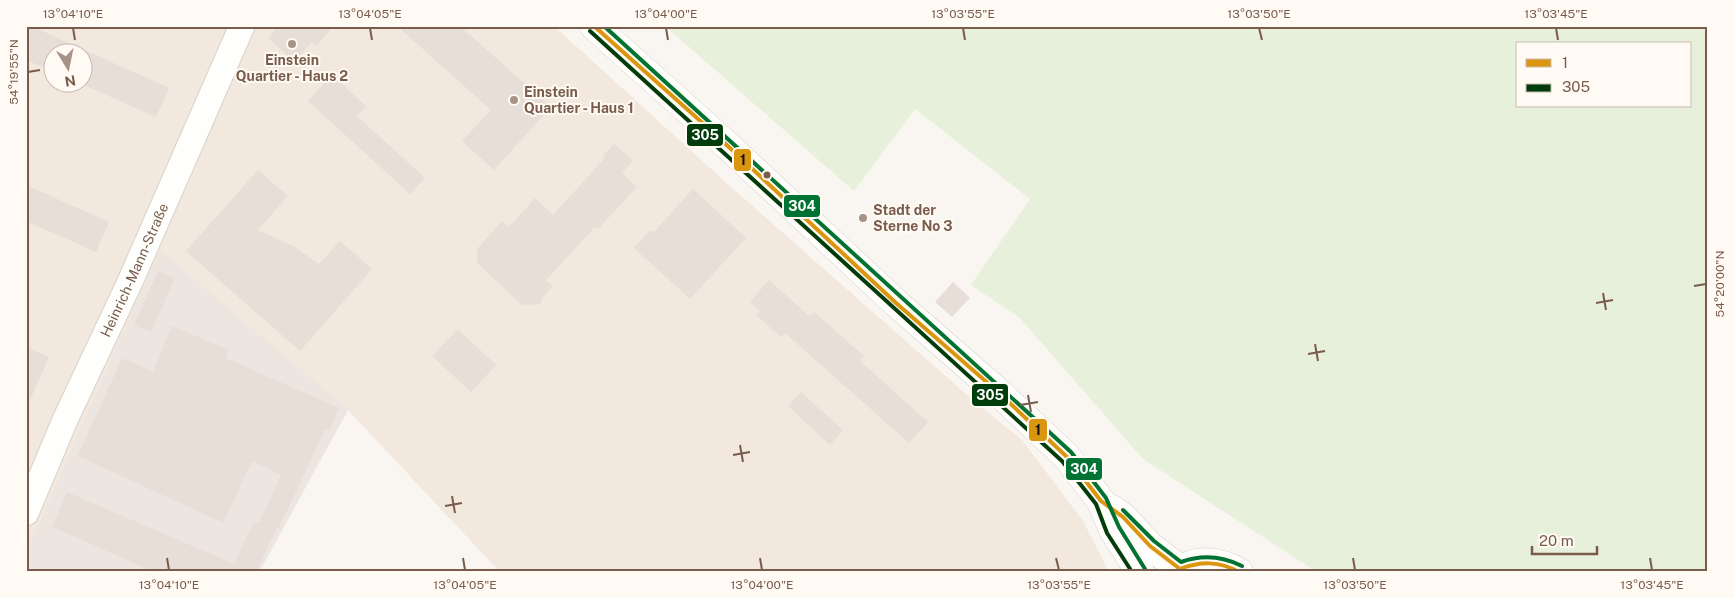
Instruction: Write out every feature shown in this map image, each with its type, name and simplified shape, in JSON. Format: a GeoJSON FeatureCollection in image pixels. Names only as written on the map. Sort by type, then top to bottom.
{"type":"FeatureCollection","features":[{"type":"Feature","properties":{"kind":"main road"},"geometry":{"type":"LineString","coordinates":[[594,26],[716,135],[896,303],[1012,405],[1067,457],[1100,501],[1113,530],[1140,572]]}},
{"type":"Feature","properties":{"kind":"main road"},"geometry":{"type":"LineString","coordinates":[[1100,501],[1123,517],[1150,546],[1179,570],[1205,562],[1223,564],[1240,572]]}},
{"type":"Feature","properties":{"kind":"street","name":"Heinrich-Mann-Straße"},"geometry":{"type":"LineString","coordinates":[[26,514],[65,420],[129,284],[242,26]]}},
{"type":"Feature","properties":{"kind":"shaded area"},"geometry":{"type":"Polygon","coordinates":[[[26,26],[554,26],[733,189],[975,402],[1022,440],[1083,521],[1109,572],[500,572],[348,410],[259,572],[26,572],[26,26]]]}},
{"type":"Feature","properties":{"kind":"shaded area"},"geometry":{"type":"Polygon","coordinates":[[[160,250],[348,410],[259,572],[26,572],[26,553],[160,250]]]}},
{"type":"Feature","properties":{"kind":"green space"},"geometry":{"type":"Polygon","coordinates":[[[665,26],[1708,26],[1708,572],[1317,572],[1143,459],[1020,318],[971,285],[1030,199],[915,109],[854,191],[665,26]]]}},
{"type":"Feature","properties":{"kind":"building"},"geometry":{"type":"Polygon","coordinates":[[[26,26],[31,26],[67,42],[42,42],[42,67],[26,60],[26,26]]]}},
{"type":"Feature","properties":{"kind":"building","name":"Einstein Quartier - Haus 2"},"geometry":{"type":"Polygon","coordinates":[[[279,26],[334,26],[316,46],[312,42],[294,62],[268,38],[279,26]]]}},
{"type":"Feature","properties":{"kind":"building","name":"Einstein Quartier - Haus 1"},"geometry":{"type":"Polygon","coordinates":[[[397,26],[460,26],[551,107],[494,170],[462,141],[491,110],[397,26]]]}},
{"type":"Feature","properties":{"kind":"building"},"geometry":{"type":"Polygon","coordinates":[[[92,53],[169,88],[156,117],[92,89],[92,53]]]}},
{"type":"Feature","properties":{"kind":"building"},"geometry":{"type":"Polygon","coordinates":[[[332,75],[366,106],[357,116],[425,178],[410,194],[308,101],[332,75]]]}},
{"type":"Feature","properties":{"kind":"building"},"geometry":{"type":"Polygon","coordinates":[[[614,144],[633,161],[622,173],[637,187],[598,229],[595,227],[546,280],[553,286],[541,299],[541,304],[522,305],[477,263],[477,249],[502,221],[509,227],[535,198],[553,215],[605,158],[603,156],[614,144]]]}},
{"type":"Feature","properties":{"kind":"building"},"geometry":{"type":"Polygon","coordinates":[[[258,170],[288,196],[258,230],[293,246],[319,264],[340,241],[372,269],[300,351],[186,251],[258,170]]]}},
{"type":"Feature","properties":{"kind":"building"},"geometry":{"type":"Polygon","coordinates":[[[26,185],[109,222],[96,252],[26,221],[26,185]]]}},
{"type":"Feature","properties":{"kind":"building"},"geometry":{"type":"Polygon","coordinates":[[[693,189],[746,238],[690,299],[634,248],[650,230],[653,233],[693,189]]]}},
{"type":"Feature","properties":{"kind":"building"},"geometry":{"type":"Polygon","coordinates":[[[158,271],[175,278],[151,332],[134,325],[158,271]]]}},
{"type":"Feature","properties":{"kind":"building"},"geometry":{"type":"Polygon","coordinates":[[[769,280],[809,316],[814,312],[864,356],[860,361],[928,422],[909,443],[785,333],[781,337],[756,315],[760,311],[750,302],[769,280]]]}},
{"type":"Feature","properties":{"kind":"building"},"geometry":{"type":"Polygon","coordinates":[[[953,282],[970,298],[952,317],[935,302],[953,282]]]}},
{"type":"Feature","properties":{"kind":"building"},"geometry":{"type":"Polygon","coordinates":[[[172,326],[229,350],[226,358],[339,408],[329,431],[325,429],[279,528],[277,528],[256,572],[155,572],[52,527],[67,492],[234,564],[254,521],[259,523],[281,475],[252,461],[223,523],[78,456],[122,358],[153,372],[172,326]]]}},
{"type":"Feature","properties":{"kind":"building"},"geometry":{"type":"Polygon","coordinates":[[[458,329],[496,365],[471,392],[432,356],[458,329]]]}},
{"type":"Feature","properties":{"kind":"building"},"geometry":{"type":"Polygon","coordinates":[[[26,347],[49,357],[26,409],[26,347]]]}},
{"type":"Feature","properties":{"kind":"building"},"geometry":{"type":"Polygon","coordinates":[[[801,392],[843,430],[830,445],[788,406],[801,392]]]}},
{"type":"Feature","properties":{"kind":"transit line","name":"1"},"geometry":{"type":"LineString","coordinates":[[594,26],[716,135],[896,303],[998,392],[1067,457],[1101,501],[1123,517],[1150,546],[1180,569]]}},
{"type":"Feature","properties":{"kind":"transit line","name":"304"},"geometry":{"type":"LineString","coordinates":[[604,26],[1071,452],[1106,498],[1119,527],[1145,569]]}},
{"type":"Feature","properties":{"kind":"transit line","name":"305"},"geometry":{"type":"LineString","coordinates":[[590,31],[1062,461],[1096,504],[1107,533],[1132,572]]}},
{"type":"Feature","properties":{"kind":"transit line","name":"304"},"geometry":{"type":"LineString","coordinates":[[1123,510],[1154,541],[1181,562],[1189,559],[1212,557],[1242,566]]}},
{"type":"Feature","properties":{"kind":"transit line","name":"1"},"geometry":{"type":"LineString","coordinates":[[1180,569],[1210,563],[1232,568],[1239,572]]}},
{"type":"Feature","properties":{"kind":"place","name":"Einstein Quartier - Haus 2"},"geometry":{"type":"Point","coordinates":[292,44]}},
{"type":"Feature","properties":{"kind":"place","name":"Einstein Quartier - Haus 1"},"geometry":{"type":"Point","coordinates":[514,100]}},
{"type":"Feature","properties":{"kind":"place","name":"Stadt der Sterne No 3"},"geometry":{"type":"Point","coordinates":[863,218]}}]}
